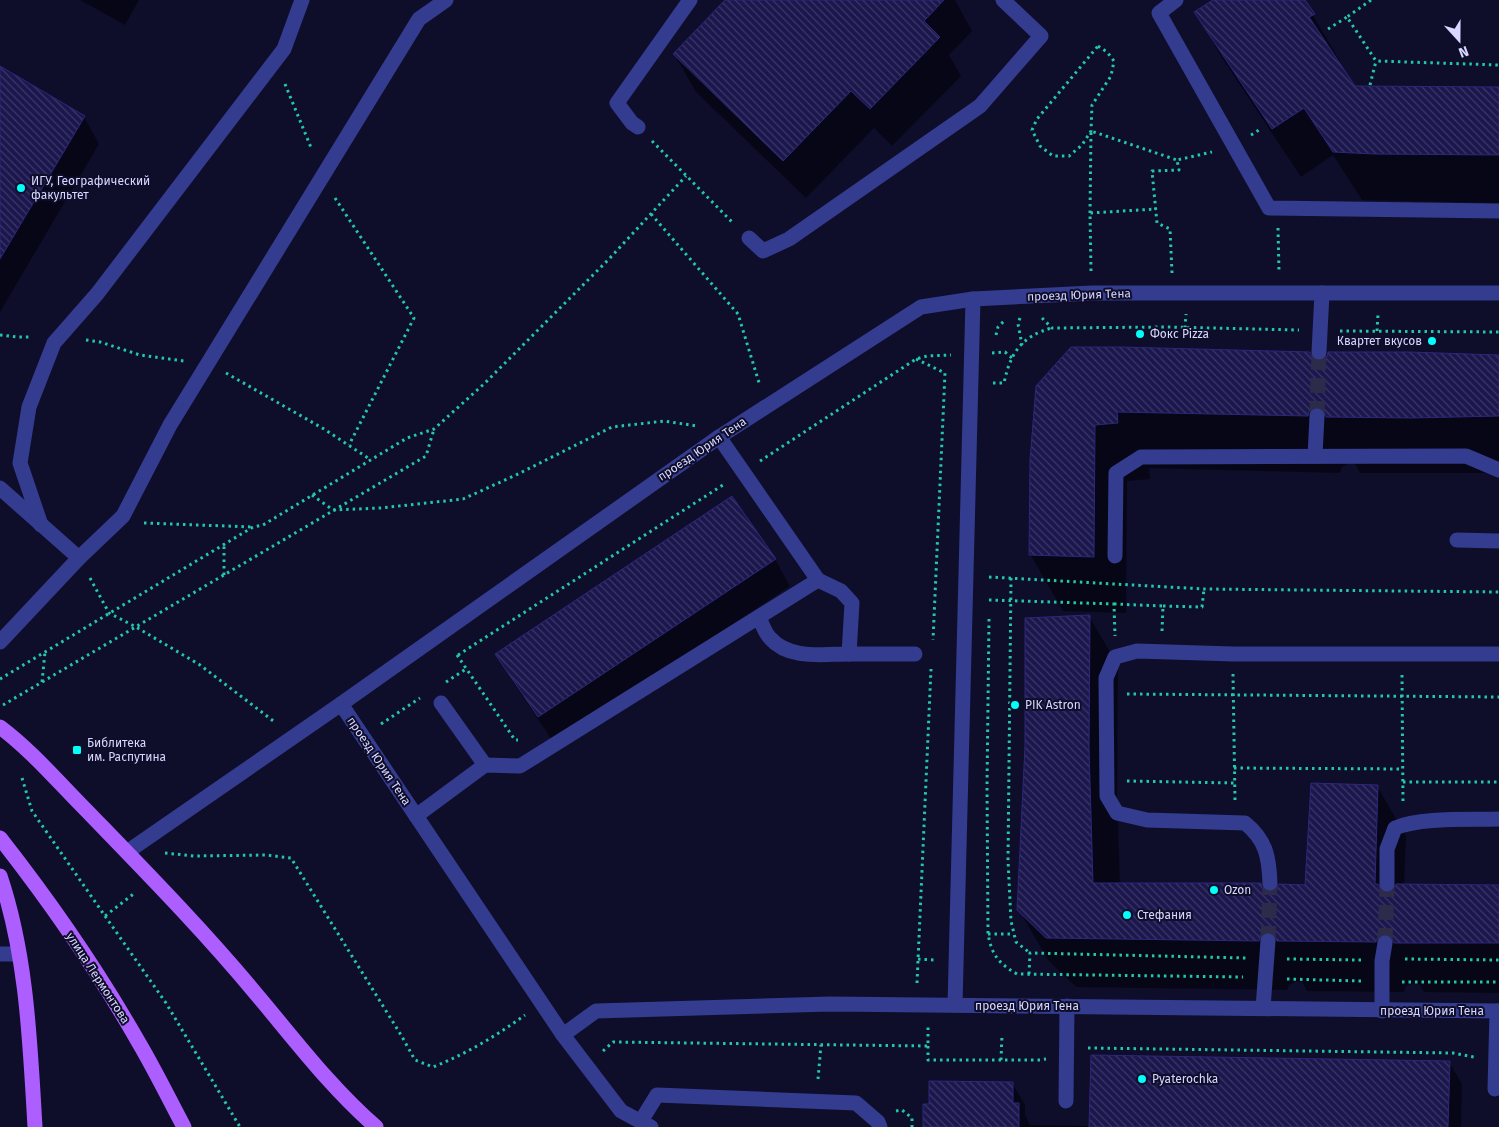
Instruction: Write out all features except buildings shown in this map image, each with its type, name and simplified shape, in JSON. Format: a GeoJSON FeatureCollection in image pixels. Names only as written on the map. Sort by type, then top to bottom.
{"type":"FeatureCollection","features":[{"type":"Feature","properties":{"kind":"main road"},"geometry":{"type":"LineString","coordinates":[[0,727],[20,743],[127,852],[251,988],[327,1078],[376,1127]]}},
{"type":"Feature","properties":{"kind":"main road","name":"улица Лермонтова"},"geometry":{"type":"LineString","coordinates":[[0,838],[73,938],[107,989],[140,1044],[184,1127]]}},
{"type":"Feature","properties":{"kind":"main road"},"geometry":{"type":"LineString","coordinates":[[0,876],[19,954],[29,1029],[35,1127]]}},
{"type":"Feature","properties":{"kind":"street"},"geometry":{"type":"LineString","coordinates":[[41,525],[20,463],[30,407],[54,343],[97,294],[284,49],[302,0]]}},
{"type":"Feature","properties":{"kind":"street"},"geometry":{"type":"LineString","coordinates":[[0,642],[79,558],[123,516],[170,425],[420,19],[446,0]]}},
{"type":"Feature","properties":{"kind":"street"},"geometry":{"type":"LineString","coordinates":[[638,127],[632,123],[617,102],[690,0]]}},
{"type":"Feature","properties":{"kind":"street"},"geometry":{"type":"LineString","coordinates":[[749,238],[763,251],[788,239],[980,106],[1041,36],[1004,0]]}},
{"type":"Feature","properties":{"kind":"street"},"geometry":{"type":"LineString","coordinates":[[1176,0],[1159,14],[1269,208],[1499,211]]}},
{"type":"Feature","properties":{"kind":"street","name":"проезд Юрия Тена"},"geometry":{"type":"LineString","coordinates":[[646,1124],[621,1111],[586,1067],[341,704],[441,631],[719,436],[921,306],[973,299],[1028,304],[1110,293],[1499,293]]}},
{"type":"Feature","properties":{"kind":"street"},"geometry":{"type":"LineString","coordinates":[[1319,352],[1322,293]]}},
{"type":"Feature","properties":{"kind":"street"},"geometry":{"type":"LineString","coordinates":[[955,1005],[973,299]]}},
{"type":"Feature","properties":{"kind":"street"},"geometry":{"type":"LineString","coordinates":[[1315,456],[1317,416]]}},
{"type":"Feature","properties":{"kind":"street"},"geometry":{"type":"LineString","coordinates":[[719,436],[818,580],[841,591],[852,603],[849,654]]}},
{"type":"Feature","properties":{"kind":"street"},"geometry":{"type":"LineString","coordinates":[[1116,556],[1116,473],[1141,457],[1466,456],[1499,470]]}},
{"type":"Feature","properties":{"kind":"street"},"geometry":{"type":"LineString","coordinates":[[0,488],[79,558]]}},
{"type":"Feature","properties":{"kind":"street"},"geometry":{"type":"LineString","coordinates":[[1456,540],[1499,541]]}},
{"type":"Feature","properties":{"kind":"street"},"geometry":{"type":"LineString","coordinates":[[416,816],[485,765],[520,766],[818,580]]}},
{"type":"Feature","properties":{"kind":"street"},"geometry":{"type":"LineString","coordinates":[[759,617],[769,637],[782,648],[803,654],[915,654]]}},
{"type":"Feature","properties":{"kind":"street"},"geometry":{"type":"LineString","coordinates":[[1270,883],[1269,863],[1263,842],[1256,832],[1245,823],[1147,820],[1118,813],[1108,796],[1106,678],[1115,658],[1137,651],[1233,654],[1499,654]]}},
{"type":"Feature","properties":{"kind":"street"},"geometry":{"type":"LineString","coordinates":[[127,852],[341,704]]}},
{"type":"Feature","properties":{"kind":"street"},"geometry":{"type":"LineString","coordinates":[[441,704],[485,765]]}},
{"type":"Feature","properties":{"kind":"street"},"geometry":{"type":"LineString","coordinates":[[1387,884],[1387,849],[1394,828],[1404,824],[1419,822],[1499,820]]}},
{"type":"Feature","properties":{"kind":"street"},"geometry":{"type":"LineString","coordinates":[[1263,1008],[1265,978],[1260,958],[1268,941]]}},
{"type":"Feature","properties":{"kind":"street"},"geometry":{"type":"LineString","coordinates":[[1382,1011],[1382,961],[1385,942]]}},
{"type":"Feature","properties":{"kind":"street"},"geometry":{"type":"LineString","coordinates":[[0,954],[19,954]]}},
{"type":"Feature","properties":{"kind":"street","name":"проезд Юрия Тена"},"geometry":{"type":"LineString","coordinates":[[563,1035],[596,1011],[830,1004],[1498,1011]]}},
{"type":"Feature","properties":{"kind":"street"},"geometry":{"type":"LineString","coordinates":[[1066,1101],[1067,1006]]}},
{"type":"Feature","properties":{"kind":"street"},"geometry":{"type":"LineString","coordinates":[[1496,1089],[1498,1011]]}},
{"type":"Feature","properties":{"kind":"street"},"geometry":{"type":"LineString","coordinates":[[646,1124],[657,1095],[856,1103],[878,1122],[880,1127]]}},
{"type":"Feature","properties":{"kind":"path"},"geometry":{"type":"LineString","coordinates":[[1328,30],[1371,0]]}},
{"type":"Feature","properties":{"kind":"path"},"geometry":{"type":"LineString","coordinates":[[1348,17],[1376,61],[1370,84]]}},
{"type":"Feature","properties":{"kind":"path"},"geometry":{"type":"LineString","coordinates":[[1090,261],[1090,213],[1092,131],[1092,105],[1111,76],[1114,61],[1108,52],[1098,46],[1037,119],[1032,130],[1040,146],[1053,156],[1070,156],[1082,145],[1092,131]]}},
{"type":"Feature","properties":{"kind":"path"},"geometry":{"type":"LineString","coordinates":[[284,49],[283,76],[288,95],[306,132],[322,177],[414,318],[349,445]]}},
{"type":"Feature","properties":{"kind":"path"},"geometry":{"type":"LineString","coordinates":[[1376,61],[1499,65]]}},
{"type":"Feature","properties":{"kind":"path"},"geometry":{"type":"LineString","coordinates":[[638,127],[749,238]]}},
{"type":"Feature","properties":{"kind":"path"},"geometry":{"type":"LineString","coordinates":[[1092,131],[1177,160],[1234,147],[1259,130]]}},
{"type":"Feature","properties":{"kind":"path"},"geometry":{"type":"LineString","coordinates":[[1171,253],[1170,229],[1157,223],[1152,171],[1179,170],[1177,160]]}},
{"type":"Feature","properties":{"kind":"path"},"geometry":{"type":"LineString","coordinates":[[116,522],[253,527],[263,525],[407,438],[434,429],[485,383],[609,259],[686,176]]}},
{"type":"Feature","properties":{"kind":"path"},"geometry":{"type":"LineString","coordinates":[[1278,208],[1279,293]]}},
{"type":"Feature","properties":{"kind":"path"},"geometry":{"type":"LineString","coordinates":[[1090,213],[1156,209]]}},
{"type":"Feature","properties":{"kind":"path"},"geometry":{"type":"LineString","coordinates":[[651,214],[738,314],[766,406]]}},
{"type":"Feature","properties":{"kind":"path"},"geometry":{"type":"LineString","coordinates":[[1028,304],[1052,328]]}},
{"type":"Feature","properties":{"kind":"path"},"geometry":{"type":"LineString","coordinates":[[995,339],[998,327],[1028,304]]}},
{"type":"Feature","properties":{"kind":"path"},"geometry":{"type":"LineString","coordinates":[[1022,345],[1018,324],[1028,304]]}},
{"type":"Feature","properties":{"kind":"path"},"geometry":{"type":"LineString","coordinates":[[993,383],[1004,383],[1008,365],[1015,350],[1038,332],[1052,328],[1167,327],[1320,331],[1499,332]]}},
{"type":"Feature","properties":{"kind":"path"},"geometry":{"type":"LineString","coordinates":[[0,334],[17,337],[60,336],[100,342],[140,355],[207,364],[244,382],[371,460]]}},
{"type":"Feature","properties":{"kind":"path"},"geometry":{"type":"LineString","coordinates":[[994,346],[994,360]]}},
{"type":"Feature","properties":{"kind":"path"},"geometry":{"type":"LineString","coordinates":[[994,352],[1004,352],[1012,358]]}},
{"type":"Feature","properties":{"kind":"path"},"geometry":{"type":"LineString","coordinates":[[916,359],[945,373],[932,641]]}},
{"type":"Feature","properties":{"kind":"path"},"geometry":{"type":"LineString","coordinates":[[993,375],[993,393]]}},
{"type":"Feature","properties":{"kind":"path"},"geometry":{"type":"LineString","coordinates":[[312,495],[333,510],[381,508],[463,499],[612,427],[664,421],[704,427]]}},
{"type":"Feature","properties":{"kind":"path"},"geometry":{"type":"LineString","coordinates":[[2,706],[426,456],[434,429]]}},
{"type":"Feature","properties":{"kind":"path"},"geometry":{"type":"LineString","coordinates":[[0,679],[253,527]]}},
{"type":"Feature","properties":{"kind":"path"},"geometry":{"type":"LineString","coordinates":[[224,543],[224,575]]}},
{"type":"Feature","properties":{"kind":"path"},"geometry":{"type":"LineString","coordinates":[[79,558],[109,614],[136,627],[200,665],[272,720]]}},
{"type":"Feature","properties":{"kind":"path"},"geometry":{"type":"LineString","coordinates":[[989,584],[989,576],[1204,590],[1499,592]]}},
{"type":"Feature","properties":{"kind":"path"},"geometry":{"type":"LineString","coordinates":[[1011,578],[1008,860],[1011,921],[1016,942],[1030,953],[1382,961]]}},
{"type":"Feature","properties":{"kind":"path"},"geometry":{"type":"LineString","coordinates":[[989,600],[1202,607],[1204,590]]}},
{"type":"Feature","properties":{"kind":"path"},"geometry":{"type":"LineString","coordinates":[[989,592],[989,608]]}},
{"type":"Feature","properties":{"kind":"path"},"geometry":{"type":"LineString","coordinates":[[1114,604],[1115,658]]}},
{"type":"Feature","properties":{"kind":"path"},"geometry":{"type":"LineString","coordinates":[[458,655],[534,605]]}},
{"type":"Feature","properties":{"kind":"path"},"geometry":{"type":"LineString","coordinates":[[1162,652],[1163,606]]}},
{"type":"Feature","properties":{"kind":"path"},"geometry":{"type":"LineString","coordinates":[[989,617],[987,786],[988,934],[991,950],[1004,967],[1017,974],[1265,978]]}},
{"type":"Feature","properties":{"kind":"path"},"geometry":{"type":"LineString","coordinates":[[441,631],[515,740],[523,739]]}},
{"type":"Feature","properties":{"kind":"path"},"geometry":{"type":"LineString","coordinates":[[42,682],[45,651]]}},
{"type":"Feature","properties":{"kind":"path"},"geometry":{"type":"LineString","coordinates":[[1233,654],[1235,822]]}},
{"type":"Feature","properties":{"kind":"path"},"geometry":{"type":"LineString","coordinates":[[1402,654],[1404,824]]}},
{"type":"Feature","properties":{"kind":"path"},"geometry":{"type":"LineString","coordinates":[[932,661],[922,1005],[928,1046],[928,1060],[1040,1060],[1088,1048],[1453,1053],[1496,1061]]}},
{"type":"Feature","properties":{"kind":"path"},"geometry":{"type":"LineString","coordinates":[[1107,693],[1499,697]]}},
{"type":"Feature","properties":{"kind":"path"},"geometry":{"type":"LineString","coordinates":[[396,715],[411,704]]}},
{"type":"Feature","properties":{"kind":"path"},"geometry":{"type":"LineString","coordinates":[[20,743],[19,769],[32,810],[166,1003],[240,1127]]}},
{"type":"Feature","properties":{"kind":"path"},"geometry":{"type":"LineString","coordinates":[[1234,768],[1403,769]]}},
{"type":"Feature","properties":{"kind":"path"},"geometry":{"type":"LineString","coordinates":[[1108,780],[1234,783]]}},
{"type":"Feature","properties":{"kind":"path"},"geometry":{"type":"LineString","coordinates":[[1403,782],[1499,782]]}},
{"type":"Feature","properties":{"kind":"path"},"geometry":{"type":"LineString","coordinates":[[157,852],[174,855],[266,855],[291,858],[401,1035],[414,1060],[433,1067],[455,1058],[498,1034],[528,1013]]}},
{"type":"Feature","properties":{"kind":"path"},"geometry":{"type":"LineString","coordinates":[[105,916],[152,879]]}},
{"type":"Feature","properties":{"kind":"path"},"geometry":{"type":"LineString","coordinates":[[988,934],[1014,934]]}},
{"type":"Feature","properties":{"kind":"path"},"geometry":{"type":"LineString","coordinates":[[1029,974],[1030,953]]}},
{"type":"Feature","properties":{"kind":"path"},"geometry":{"type":"LineString","coordinates":[[1399,959],[1499,960]]}},
{"type":"Feature","properties":{"kind":"path"},"geometry":{"type":"LineString","coordinates":[[1002,1034],[1002,1060]]}},
{"type":"Feature","properties":{"kind":"path"},"geometry":{"type":"LineString","coordinates":[[586,1067],[613,1042],[928,1046]]}},
{"type":"Feature","properties":{"kind":"path"},"geometry":{"type":"LineString","coordinates":[[819,1063],[821,1045]]}},
{"type":"Feature","properties":{"kind":"tunnel"},"geometry":{"type":"LineString","coordinates":[[1317,416],[1319,352]]}},
{"type":"Feature","properties":{"kind":"tunnel"},"geometry":{"type":"LineString","coordinates":[[1268,941],[1270,883]]}},
{"type":"Feature","properties":{"kind":"tunnel"},"geometry":{"type":"LineString","coordinates":[[1385,943],[1387,884]]}},
{"type":"Feature","properties":{"kind":"place","name":"ИГУ, Географический факультет"},"geometry":{"type":"Point","coordinates":[21,188]}},
{"type":"Feature","properties":{"kind":"place","name":"Фокс Pizza"},"geometry":{"type":"Point","coordinates":[1140,334]}},
{"type":"Feature","properties":{"kind":"place","name":"Квартет вкусов"},"geometry":{"type":"Point","coordinates":[1432,341]}},
{"type":"Feature","properties":{"kind":"place","name":"PIK Astron"},"geometry":{"type":"Point","coordinates":[1015,705]}},
{"type":"Feature","properties":{"kind":"place","name":"Библитека им. Распутина"},"geometry":{"type":"Point","coordinates":[77,750]}},
{"type":"Feature","properties":{"kind":"place","name":"Ozon"},"geometry":{"type":"Point","coordinates":[1214,890]}},
{"type":"Feature","properties":{"kind":"place","name":"Стефания"},"geometry":{"type":"Point","coordinates":[1127,915]}},
{"type":"Feature","properties":{"kind":"place","name":"Pyaterochka"},"geometry":{"type":"Point","coordinates":[1142,1079]}}]}
